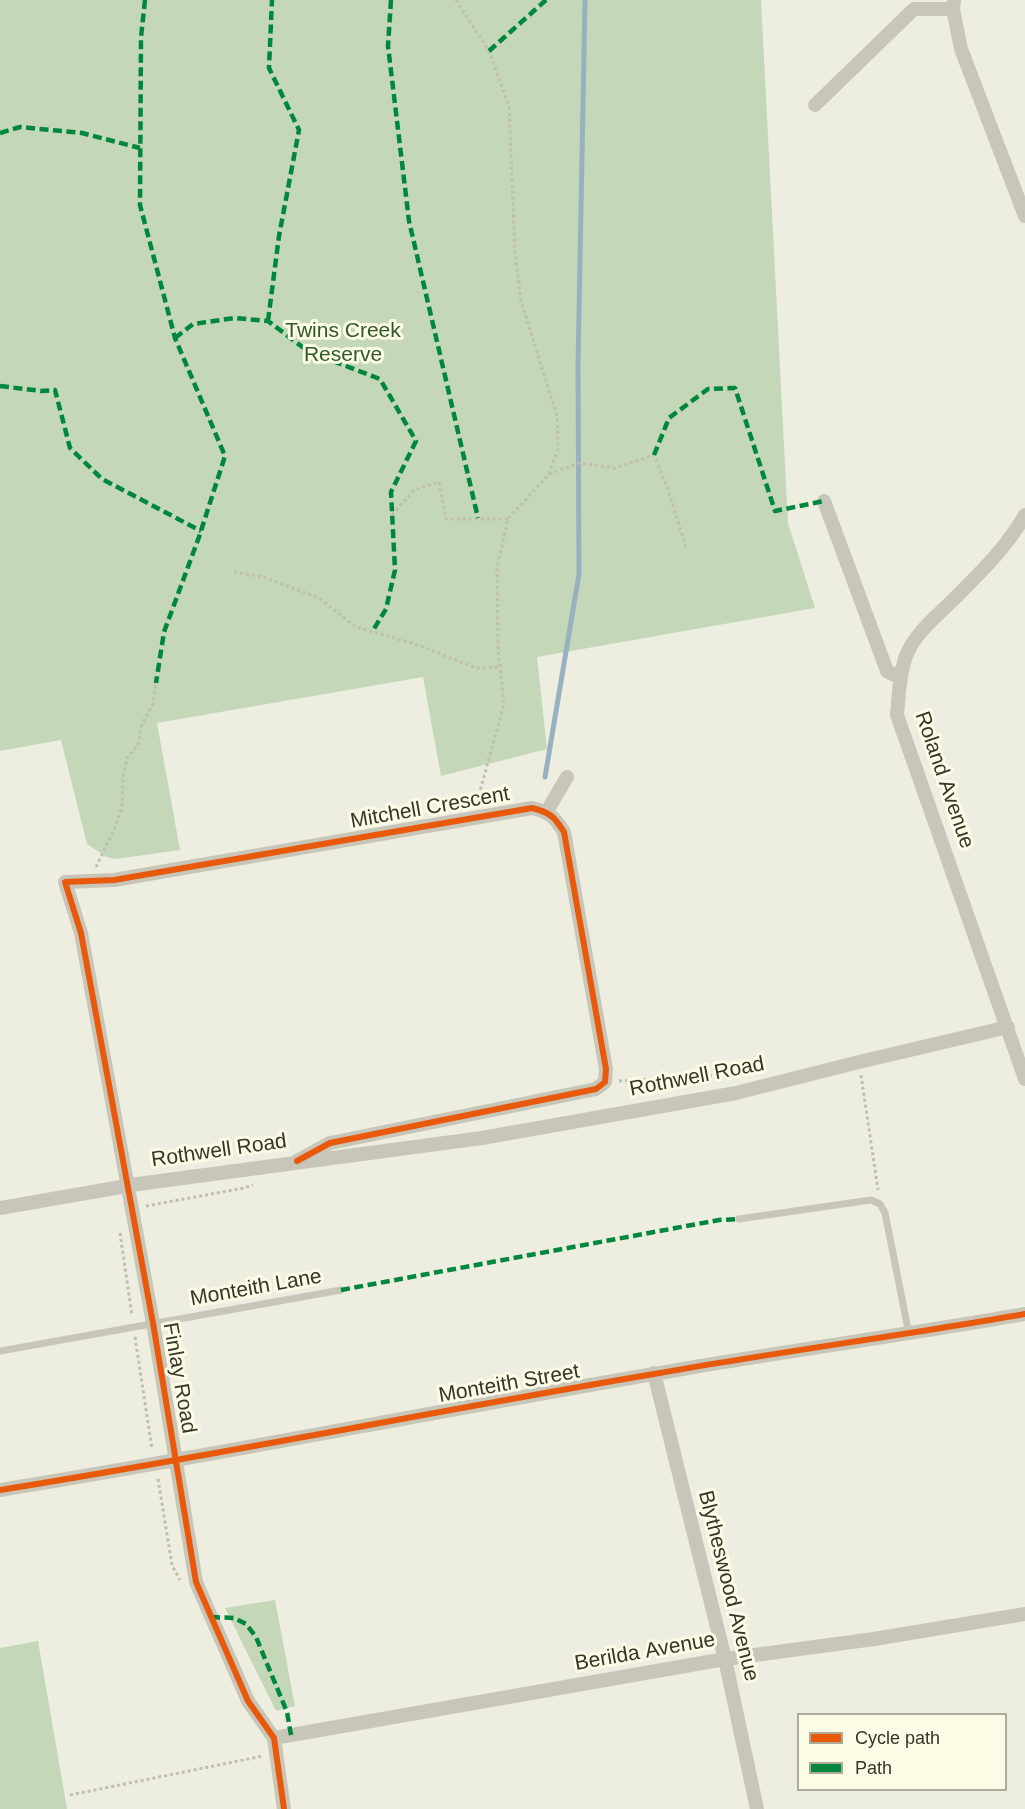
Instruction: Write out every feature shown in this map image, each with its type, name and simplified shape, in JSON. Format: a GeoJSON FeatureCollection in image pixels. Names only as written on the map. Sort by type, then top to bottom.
{"type":"FeatureCollection","features":[{"type":"Feature","properties":{"kind":"street"},"geometry":{"type":"LineString","coordinates":[[815,105],[914,9],[953,5],[961,49],[1025,216]]}},
{"type":"Feature","properties":{"kind":"street"},"geometry":{"type":"LineString","coordinates":[[824,501],[887,671],[900,678]]}},
{"type":"Feature","properties":{"kind":"street","name":"Roland Avenue"},"geometry":{"type":"LineString","coordinates":[[1025,515],[1014,534],[995,558],[922,631],[907,654],[900,678],[897,716],[1025,1079]]}},
{"type":"Feature","properties":{"kind":"street"},"geometry":{"type":"LineString","coordinates":[[297,1161],[330,1143],[596,1089],[605,1082],[606,1069],[564,832],[547,812],[567,777]]}},
{"type":"Feature","properties":{"kind":"street","name":"Mitchell Crescent"},"geometry":{"type":"LineString","coordinates":[[126,1185],[81,933],[65,882],[114,880],[532,808],[547,812]]}},
{"type":"Feature","properties":{"kind":"street","name":"Rothwell Road"},"geometry":{"type":"LineString","coordinates":[[0,1208],[126,1185],[482,1138],[725,1095],[1008,1027]]}},
{"type":"Feature","properties":{"kind":"street","name":"Finlay Road"},"geometry":{"type":"LineString","coordinates":[[126,1185],[153,1323],[196,1581],[248,1701],[274,1738],[284,1809]]}},
{"type":"Feature","properties":{"kind":"street","name":"Monteith Street"},"geometry":{"type":"LineString","coordinates":[[0,1490],[177,1462],[654,1374],[1025,1314]]}},
{"type":"Feature","properties":{"kind":"street","name":"Blytheswood Avenue"},"geometry":{"type":"LineString","coordinates":[[654,1374],[725,1659],[757,1809]]}},
{"type":"Feature","properties":{"kind":"street","name":"Berilda Avenue"},"geometry":{"type":"LineString","coordinates":[[274,1738],[725,1659],[1025,1614]]}},
{"type":"Feature","properties":{"kind":"lane"},"geometry":{"type":"LineString","coordinates":[[739,1219],[871,1200],[880,1204],[885,1212],[909,1334]]}},
{"type":"Feature","properties":{"kind":"lane","name":"Monteith Lane"},"geometry":{"type":"LineString","coordinates":[[0,1351],[341,1290]]}},
{"type":"Feature","properties":{"kind":"path"},"geometry":{"type":"LineString","coordinates":[[456,0],[489,51],[509,106],[515,251],[521,302],[557,416],[558,449],[549,474],[508,519],[497,567],[504,704],[472,817]]}},
{"type":"Feature","properties":{"kind":"path"},"geometry":{"type":"LineString","coordinates":[[549,474],[579,463],[615,468],[654,455],[687,547]]}},
{"type":"Feature","properties":{"kind":"path"},"geometry":{"type":"LineString","coordinates":[[392,515],[414,490],[439,482],[446,519],[508,519]]}},
{"type":"Feature","properties":{"kind":"path"},"geometry":{"type":"LineString","coordinates":[[234,572],[264,577],[319,598],[356,627],[418,645],[476,668],[501,667]]}},
{"type":"Feature","properties":{"kind":"path"},"geometry":{"type":"LineString","coordinates":[[88,882],[113,832],[122,807],[123,778],[127,758],[138,745],[142,724],[153,704],[156,683]]}},
{"type":"Feature","properties":{"kind":"path"},"geometry":{"type":"LineString","coordinates":[[859,1062],[880,1204]]}},
{"type":"Feature","properties":{"kind":"path"},"geometry":{"type":"LineString","coordinates":[[605,1082],[723,1075]]}},
{"type":"Feature","properties":{"kind":"path"},"geometry":{"type":"LineString","coordinates":[[70,1795],[263,1756]]}},
{"type":"Feature","properties":{"kind":"green space","name":"Twins Creek Reserve"},"geometry":{"type":"Polygon","coordinates":[[[0,0],[761,0],[788,523],[815,608],[537,657],[547,749],[441,776],[423,677],[157,723],[180,850],[115,859],[106,857],[87,844],[61,740],[0,751],[0,0]]]}},
{"type":"Feature","properties":{"kind":"green space"},"geometry":{"type":"Polygon","coordinates":[[[275,1600],[295,1706],[276,1711],[225,1608],[275,1600]]]}},
{"type":"Feature","properties":{"kind":"green space"},"geometry":{"type":"Polygon","coordinates":[[[38,1641],[67,1809],[0,1809],[0,1648],[38,1641]]]}},
{"type":"Feature","properties":{"kind":"waterway"},"geometry":{"type":"LineString","coordinates":[[545,777],[579,574],[578,366],[585,0]]}},
{"type":"Feature","properties":{"kind":"marked path"},"geometry":{"type":"LineString","coordinates":[[145,0],[141,37],[140,205],[175,338],[225,456],[199,537],[164,632],[156,683]]}},
{"type":"Feature","properties":{"kind":"marked path"},"geometry":{"type":"LineString","coordinates":[[268,321],[279,236],[299,130],[269,68],[272,0]]}},
{"type":"Feature","properties":{"kind":"marked path"},"geometry":{"type":"LineString","coordinates":[[391,0],[388,46],[409,221],[478,518]]}},
{"type":"Feature","properties":{"kind":"marked path"},"geometry":{"type":"LineString","coordinates":[[489,51],[546,0]]}},
{"type":"Feature","properties":{"kind":"marked path"},"geometry":{"type":"LineString","coordinates":[[0,133],[20,127],[82,133],[140,148]]}},
{"type":"Feature","properties":{"kind":"marked path"},"geometry":{"type":"LineString","coordinates":[[175,338],[193,324],[235,318],[268,321],[309,352],[380,379],[416,441],[391,492],[395,570],[386,609],[372,632]]}},
{"type":"Feature","properties":{"kind":"marked path"},"geometry":{"type":"LineString","coordinates":[[0,386],[41,391],[55,390],[70,448],[102,479],[201,531]]}},
{"type":"Feature","properties":{"kind":"marked path"},"geometry":{"type":"LineString","coordinates":[[654,455],[669,418],[708,389],[735,388],[775,511],[824,501]]}},
{"type":"Feature","properties":{"kind":"marked path"},"geometry":{"type":"LineString","coordinates":[[341,1290],[719,1220],[739,1219]]}},
{"type":"Feature","properties":{"kind":"marked path"},"geometry":{"type":"LineString","coordinates":[[211,1617],[234,1618],[246,1624],[256,1637],[287,1712],[291,1735]]}},
{"type":"Feature","properties":{"kind":"cycle path"},"geometry":{"type":"LineString","coordinates":[[284,1809],[274,1738],[248,1701],[196,1582],[153,1323],[81,933],[65,882],[114,880],[532,808],[551,816],[564,832],[606,1069],[605,1082],[596,1089],[330,1143],[297,1161]]}},
{"type":"Feature","properties":{"kind":"cycle path"},"geometry":{"type":"LineString","coordinates":[[0,1490],[700,1366],[1025,1314]]}}]}
